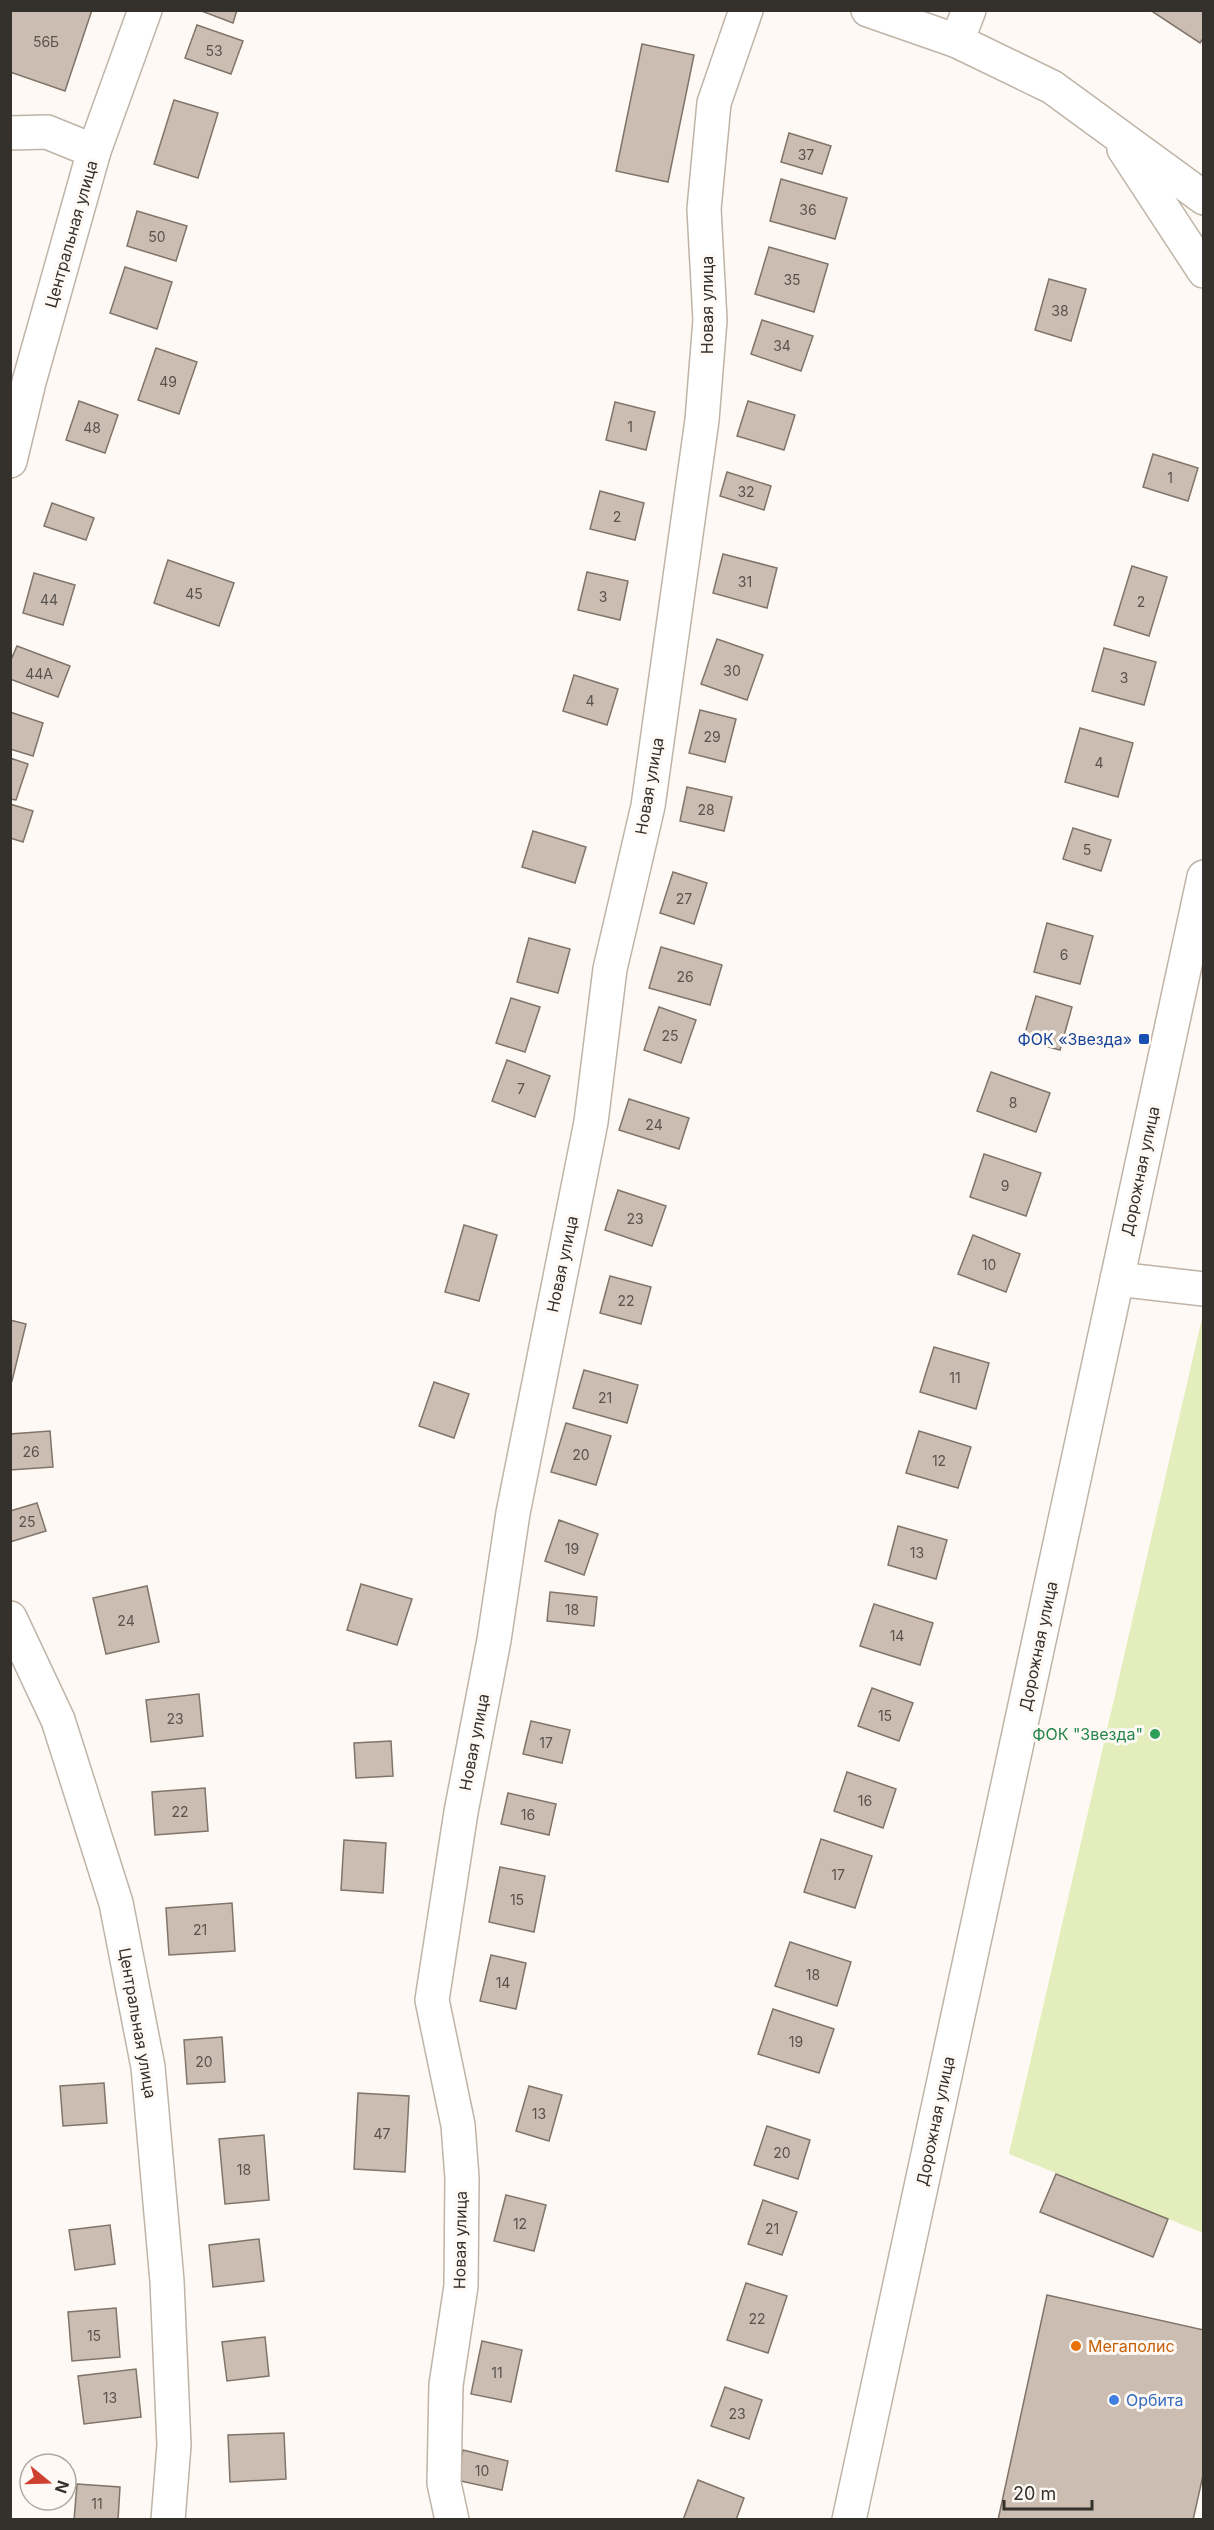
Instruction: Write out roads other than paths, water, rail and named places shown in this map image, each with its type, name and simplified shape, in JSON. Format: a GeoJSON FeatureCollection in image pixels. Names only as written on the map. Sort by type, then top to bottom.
{"type":"FeatureCollection","features":[{"type":"Feature","properties":{"kind":"street","name":"Центральная улица"},"geometry":{"type":"LineString","coordinates":[[10,462],[29,382],[94,151],[145,10]]}},
{"type":"Feature","properties":{"kind":"street","name":"Новая улица"},"geometry":{"type":"LineString","coordinates":[[452,2520],[444,2483],[446,2385],[461,2286],[462,2178],[458,2125],[432,2000],[461,1812],[494,1640],[513,1513],[591,1122],[610,969],[648,806],[702,420],[710,320],[704,209],[714,103],[746,10]]}},
{"type":"Feature","properties":{"kind":"street"},"geometry":{"type":"LineString","coordinates":[[868,10],[957,41],[1052,87],[1203,198]]}},
{"type":"Feature","properties":{"kind":"street"},"geometry":{"type":"LineString","coordinates":[[957,41],[969,10]]}},
{"type":"Feature","properties":{"kind":"street"},"geometry":{"type":"LineString","coordinates":[[10,133],[47,132],[94,151]]}},
{"type":"Feature","properties":{"kind":"street"},"geometry":{"type":"LineString","coordinates":[[1114,133],[1203,271]]}},
{"type":"Feature","properties":{"kind":"street","name":"Дорожная улица"},"geometry":{"type":"LineString","coordinates":[[849,2520],[1203,877]]}},
{"type":"Feature","properties":{"kind":"street"},"geometry":{"type":"LineString","coordinates":[[1117,1280],[1203,1289]]}},
{"type":"Feature","properties":{"kind":"street","name":"Центральная улица"},"geometry":{"type":"LineString","coordinates":[[10,1618],[58,1720],[116,1903],[148,2067],[167,2281],[174,2445],[168,2520]]}},
{"type":"Feature","properties":{"kind":"place","name":"ФОК «Звезда»"},"geometry":{"type":"Point","coordinates":[1144,1039]}},
{"type":"Feature","properties":{"kind":"place","name":"ФОК \"Звезда\""},"geometry":{"type":"Point","coordinates":[1155,1734]}},
{"type":"Feature","properties":{"kind":"place","name":"Мегаполис"},"geometry":{"type":"Point","coordinates":[1076,2346]}},
{"type":"Feature","properties":{"kind":"place","name":"Орбита"},"geometry":{"type":"Point","coordinates":[1114,2400]}}]}
